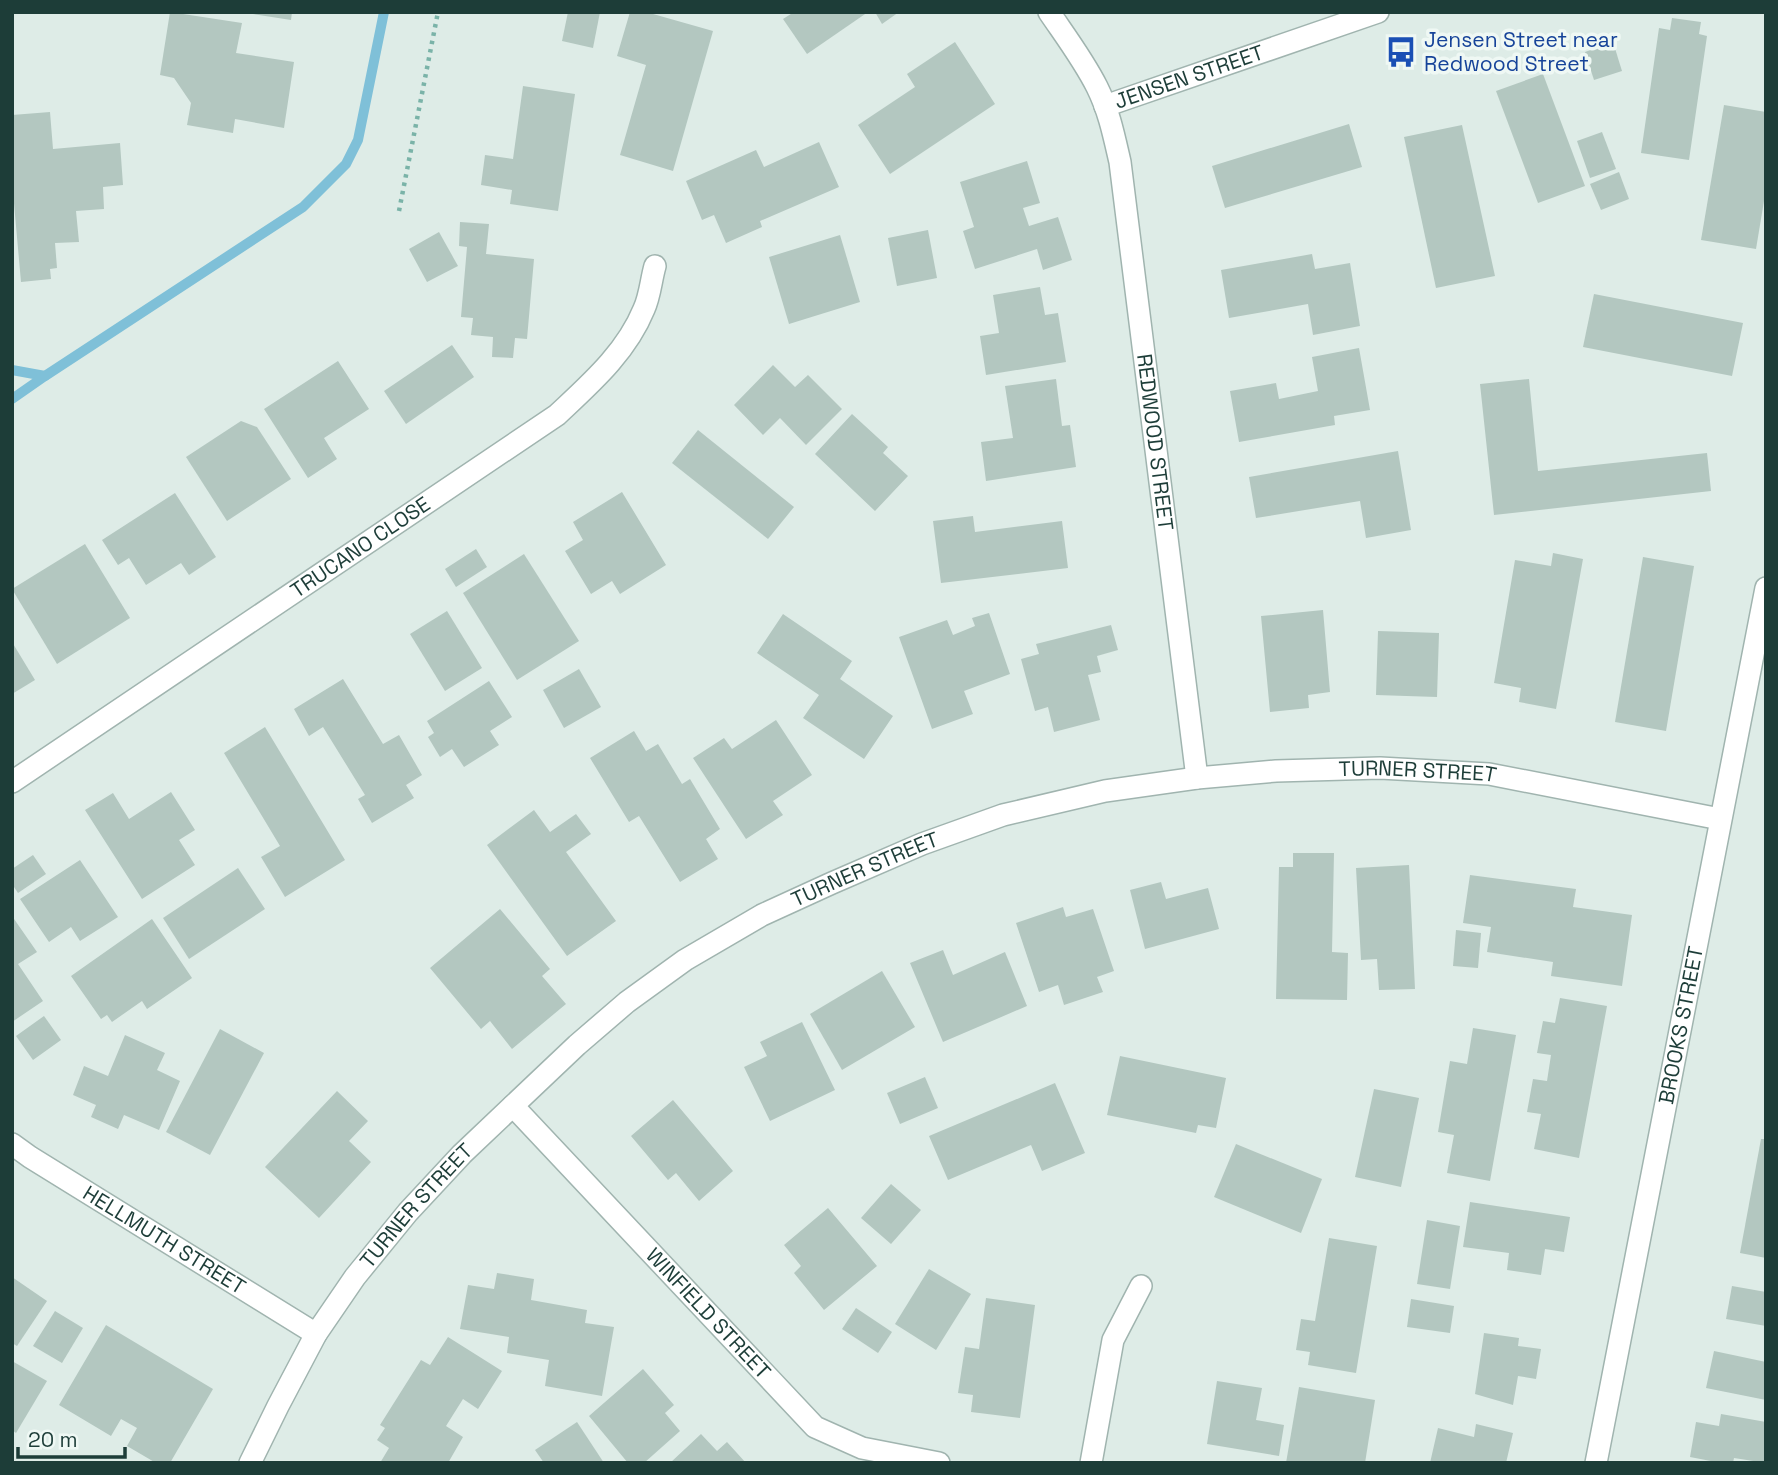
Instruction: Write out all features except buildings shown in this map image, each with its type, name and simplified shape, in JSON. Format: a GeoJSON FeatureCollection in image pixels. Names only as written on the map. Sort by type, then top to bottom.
{"type":"FeatureCollection","features":[{"type":"Feature","properties":{"kind":"street","name":"JENSEN STREET"},"geometry":{"type":"LineString","coordinates":[[1049,12],[1088,69],[1105,106],[1378,12]]}},
{"type":"Feature","properties":{"kind":"street","name":"REDWOOD STREET"},"geometry":{"type":"LineString","coordinates":[[1105,106],[1120,162],[1196,778]]}},
{"type":"Feature","properties":{"kind":"street","name":"TRUCANO CLOSE"},"geometry":{"type":"LineString","coordinates":[[12,782],[557,415],[600,374],[626,343],[645,308],[654,267]]}},
{"type":"Feature","properties":{"kind":"street","name":"BROOKS STREET"},"geometry":{"type":"LineString","coordinates":[[1596,1463],[1766,588]]}},
{"type":"Feature","properties":{"kind":"street","name":"TURNER STREET"},"geometry":{"type":"LineString","coordinates":[[250,1463],[316,1334],[355,1278],[408,1212],[461,1154],[577,1045],[627,1002],[685,960],[762,915],[922,844],[1003,815],[1105,791],[1196,778],[1276,771],[1380,768],[1489,774],[1720,819]]}},
{"type":"Feature","properties":{"kind":"street","name":"WINFIELD STREET"},"geometry":{"type":"LineString","coordinates":[[513,1105],[815,1427],[862,1448],[939,1463]]}},
{"type":"Feature","properties":{"kind":"street","name":"HELLMUTH STREET"},"geometry":{"type":"LineString","coordinates":[[12,1144],[316,1334]]}},
{"type":"Feature","properties":{"kind":"street"},"geometry":{"type":"LineString","coordinates":[[1091,1463],[1113,1340],[1141,1286]]}},
{"type":"Feature","properties":{"kind":"path"},"geometry":{"type":"LineString","coordinates":[[399,211],[438,12]]}},
{"type":"Feature","properties":{"kind":"waterway"},"geometry":{"type":"LineString","coordinates":[[12,399],[303,207],[346,164],[358,140],[384,12]]}},
{"type":"Feature","properties":{"kind":"waterway"},"geometry":{"type":"LineString","coordinates":[[12,370],[45,376]]}},
{"type":"Feature","properties":{"kind":"place","name":"Jensen Street near Redwood Street"},"geometry":{"type":"Point","coordinates":[1401,52]}}]}
